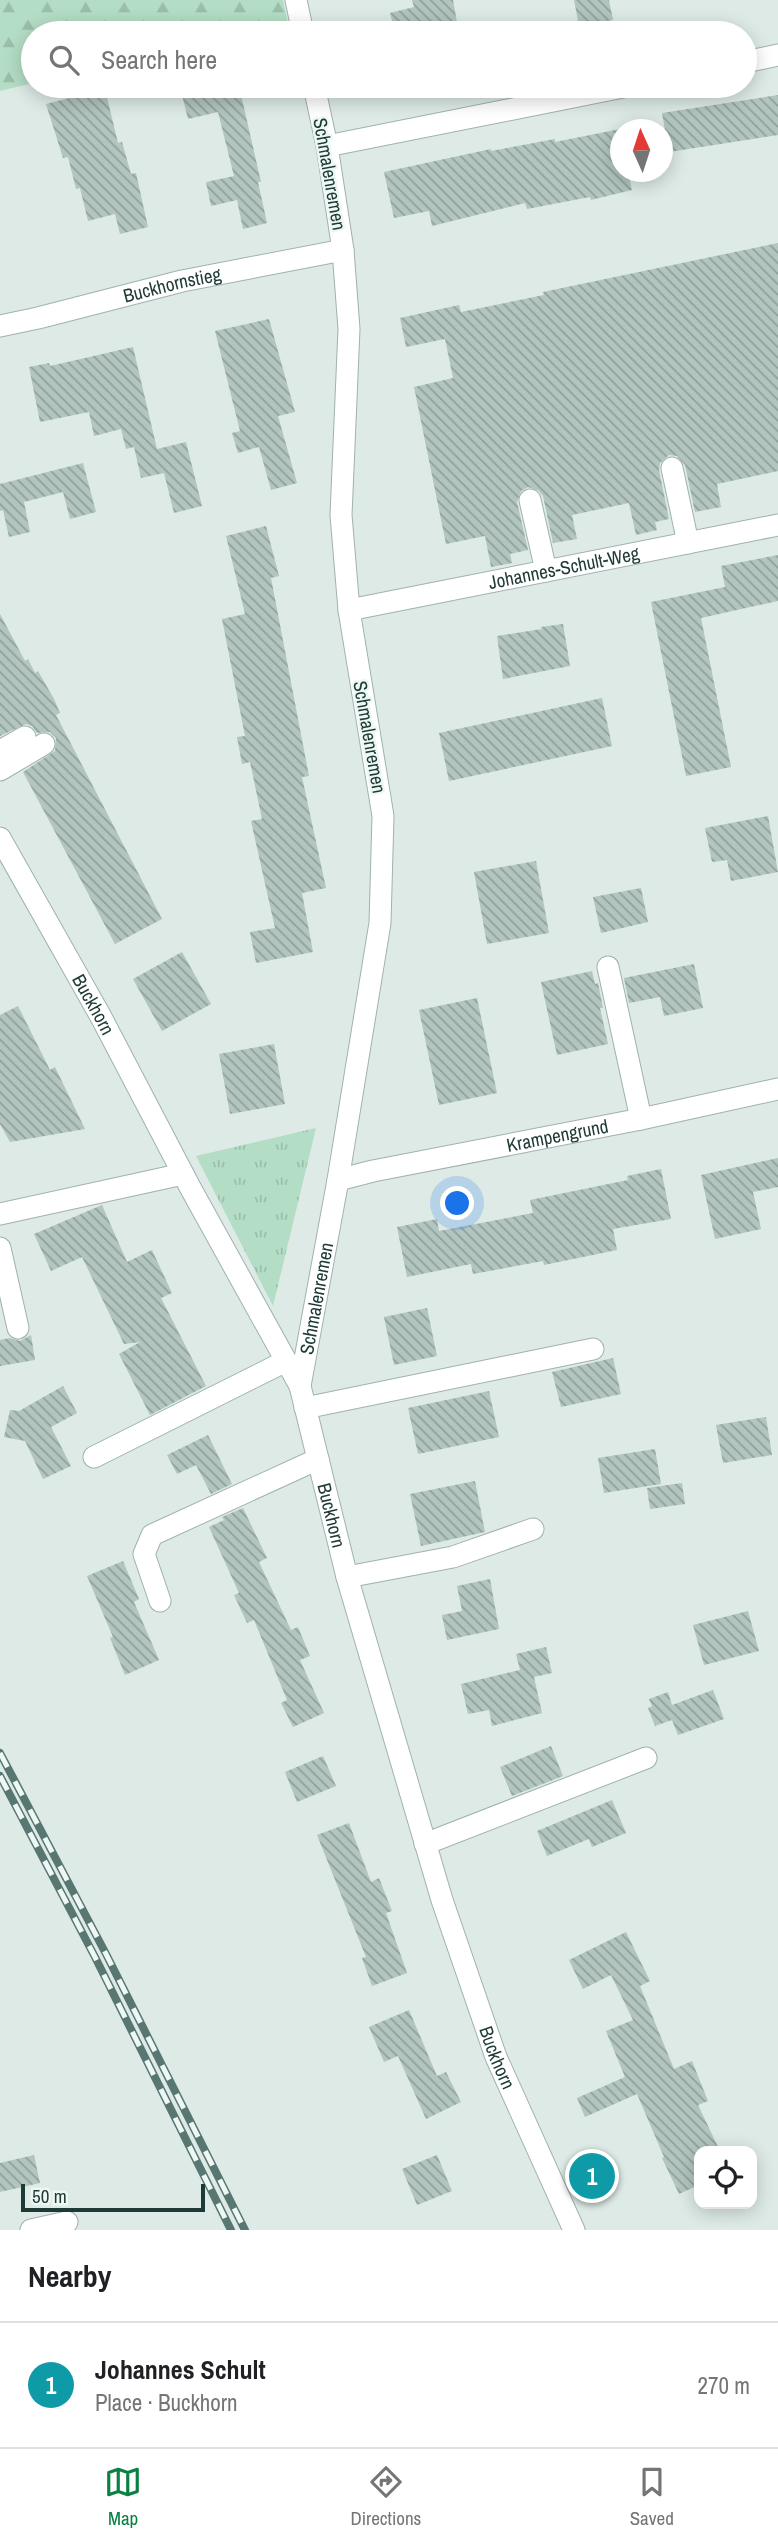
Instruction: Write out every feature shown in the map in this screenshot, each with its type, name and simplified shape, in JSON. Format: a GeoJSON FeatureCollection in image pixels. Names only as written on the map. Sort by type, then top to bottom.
{"type":"FeatureCollection","features":[{"type":"Feature","properties":{"kind":"street"},"geometry":{"type":"LineString","coordinates":[[296,0],[300,21]]}},
{"type":"Feature","properties":{"kind":"street"},"geometry":{"type":"LineString","coordinates":[[757,59],[778,55]]}},
{"type":"Feature","properties":{"kind":"street","name":"Schmalenremen"},"geometry":{"type":"LineString","coordinates":[[300,1386],[338,1180],[380,923],[383,816],[349,610],[341,515],[349,329],[343,250],[317,98]]}},
{"type":"Feature","properties":{"kind":"street"},"geometry":{"type":"LineString","coordinates":[[327,146],[568,98]]}},
{"type":"Feature","properties":{"kind":"street","name":"Buckhornstieg"},"geometry":{"type":"LineString","coordinates":[[0,326],[182,281],[343,250]]}},
{"type":"Feature","properties":{"kind":"street"},"geometry":{"type":"LineString","coordinates":[[672,468],[688,543]]}},
{"type":"Feature","properties":{"kind":"street"},"geometry":{"type":"LineString","coordinates":[[530,500],[546,571]]}},
{"type":"Feature","properties":{"kind":"street","name":"Johannes-Schult-Weg"},"geometry":{"type":"LineString","coordinates":[[349,610],[778,525]]}},
{"type":"Feature","properties":{"kind":"street"},"geometry":{"type":"LineString","coordinates":[[0,751],[35,741],[0,770]]}},
{"type":"Feature","properties":{"kind":"street","name":"Buckhorn"},"geometry":{"type":"LineString","coordinates":[[0,838],[101,1017],[183,1174],[300,1386],[347,1577],[442,1900],[496,2057],[574,2230]]}},
{"type":"Feature","properties":{"kind":"street"},"geometry":{"type":"LineString","coordinates":[[608,967],[641,1119]]}},
{"type":"Feature","properties":{"kind":"street","name":"Krampengrund"},"geometry":{"type":"LineString","coordinates":[[338,1180],[778,1089]]}},
{"type":"Feature","properties":{"kind":"street"},"geometry":{"type":"LineString","coordinates":[[0,1214],[183,1174]]}},
{"type":"Feature","properties":{"kind":"street"},"geometry":{"type":"LineString","coordinates":[[0,1248],[18,1328]]}},
{"type":"Feature","properties":{"kind":"street"},"geometry":{"type":"LineString","coordinates":[[305,1408],[499,1366],[593,1349]]}},
{"type":"Feature","properties":{"kind":"street"},"geometry":{"type":"LineString","coordinates":[[94,1457],[286,1362]]}},
{"type":"Feature","properties":{"kind":"street"},"geometry":{"type":"LineString","coordinates":[[160,1601],[145,1555],[152,1535],[318,1459]]}},
{"type":"Feature","properties":{"kind":"street"},"geometry":{"type":"LineString","coordinates":[[347,1577],[453,1557],[533,1529]]}},
{"type":"Feature","properties":{"kind":"street"},"geometry":{"type":"LineString","coordinates":[[425,1844],[646,1758]]}},
{"type":"Feature","properties":{"kind":"street"},"geometry":{"type":"LineString","coordinates":[[31,2230],[67,2222]]}},
{"type":"Feature","properties":{"kind":"green space"},"geometry":{"type":"Polygon","coordinates":[[[0,0],[283,0],[287,21],[21,21],[21,86],[0,91],[0,0]]]}},
{"type":"Feature","properties":{"kind":"green space"},"geometry":{"type":"Polygon","coordinates":[[[316,1128],[273,1306],[196,1156],[316,1128]]]}},
{"type":"Feature","properties":{"kind":"building"},"geometry":{"type":"Polygon","coordinates":[[[412,0],[453,0],[457,21],[392,21],[390,13],[414,7],[412,0]]]}},
{"type":"Feature","properties":{"kind":"building"},"geometry":{"type":"Polygon","coordinates":[[[574,0],[609,0],[613,20],[578,21],[574,0]]]}},
{"type":"Feature","properties":{"kind":"building"},"geometry":{"type":"Polygon","coordinates":[[[778,95],[778,135],[673,151],[673,119],[663,119],[662,113],[778,95]]]}},
{"type":"Feature","properties":{"kind":"building"},"geometry":{"type":"Polygon","coordinates":[[[70,98],[107,98],[118,143],[122,142],[131,174],[136,173],[148,227],[120,234],[115,214],[88,221],[80,188],[76,189],[68,157],[63,158],[46,104],[70,98]]]}},
{"type":"Feature","properties":{"kind":"building"},"geometry":{"type":"Polygon","coordinates":[[[183,98],[242,98],[261,182],[258,182],[267,223],[243,229],[237,200],[211,206],[206,182],[234,176],[218,112],[188,119],[183,98]]]}},
{"type":"Feature","properties":{"kind":"building"},"geometry":{"type":"Polygon","coordinates":[[[610,131],[610,182],[630,182],[632,190],[591,200],[590,197],[527,209],[525,203],[432,226],[429,211],[394,218],[384,172],[491,149],[555,139],[555,142],[610,131]]]}},
{"type":"Feature","properties":{"kind":"building"},"geometry":{"type":"Polygon","coordinates":[[[778,243],[778,471],[717,484],[721,507],[695,512],[685,465],[677,456],[669,455],[660,463],[659,470],[669,519],[655,522],[657,530],[636,535],[629,503],[572,515],[577,539],[553,543],[543,496],[539,491],[528,487],[521,491],[517,502],[528,550],[510,554],[512,563],[491,567],[485,536],[446,544],[414,387],[453,378],[445,339],[406,347],[400,318],[459,305],[461,312],[544,295],[543,292],[778,243]]]}},
{"type":"Feature","properties":{"kind":"building"},"geometry":{"type":"Polygon","coordinates":[[[269,319],[295,412],[278,416],[297,483],[271,490],[259,447],[238,453],[232,433],[240,431],[215,331],[269,319]]]}},
{"type":"Feature","properties":{"kind":"building"},"geometry":{"type":"Polygon","coordinates":[[[133,347],[157,449],[186,442],[202,506],[174,513],[164,473],[141,478],[134,447],[126,449],[121,429],[94,436],[89,412],[40,422],[29,367],[49,363],[50,366],[133,347]]]}},
{"type":"Feature","properties":{"kind":"building"},"geometry":{"type":"Polygon","coordinates":[[[83,463],[96,512],[70,519],[63,492],[24,502],[30,532],[9,537],[3,510],[0,511],[0,484],[83,463]]]}},
{"type":"Feature","properties":{"kind":"building"},"geometry":{"type":"Polygon","coordinates":[[[266,526],[279,576],[271,578],[309,776],[302,777],[326,888],[302,893],[313,952],[256,963],[250,932],[275,928],[251,821],[262,819],[250,762],[242,764],[237,737],[245,736],[222,619],[245,614],[226,536],[266,526]]]}},
{"type":"Feature","properties":{"kind":"building"},"geometry":{"type":"Polygon","coordinates":[[[778,555],[778,601],[701,618],[731,767],[686,776],[651,602],[725,587],[721,566],[778,555]]]}},
{"type":"Feature","properties":{"kind":"building"},"geometry":{"type":"Polygon","coordinates":[[[0,614],[25,661],[28,659],[35,673],[38,671],[54,699],[60,713],[56,715],[162,919],[115,944],[23,772],[55,751],[56,738],[50,732],[37,733],[32,726],[26,724],[0,736],[0,614]]]}},
{"type":"Feature","properties":{"kind":"building"},"geometry":{"type":"Polygon","coordinates":[[[563,624],[570,666],[503,679],[497,636],[563,624]]]}},
{"type":"Feature","properties":{"kind":"building"},"geometry":{"type":"Polygon","coordinates":[[[602,698],[612,746],[449,781],[439,733],[602,698]]]}},
{"type":"Feature","properties":{"kind":"building"},"geometry":{"type":"Polygon","coordinates":[[[768,816],[778,872],[731,881],[727,860],[712,862],[705,828],[768,816]]]}},
{"type":"Feature","properties":{"kind":"building"},"geometry":{"type":"Polygon","coordinates":[[[536,861],[549,933],[487,944],[474,872],[536,861]]]}},
{"type":"Feature","properties":{"kind":"building"},"geometry":{"type":"Polygon","coordinates":[[[641,888],[648,922],[601,933],[593,897],[641,888]]]}},
{"type":"Feature","properties":{"kind":"building"},"geometry":{"type":"Polygon","coordinates":[[[182,952],[211,1004],[162,1031],[133,979],[182,952]]]}},
{"type":"Feature","properties":{"kind":"building"},"geometry":{"type":"Polygon","coordinates":[[[694,964],[703,1008],[664,1016],[660,997],[629,1003],[624,978],[694,964]]]}},
{"type":"Feature","properties":{"kind":"building"},"geometry":{"type":"Polygon","coordinates":[[[592,971],[595,984],[598,983],[608,1044],[557,1055],[541,982],[592,971]]]}},
{"type":"Feature","properties":{"kind":"building"},"geometry":{"type":"Polygon","coordinates":[[[477,998],[497,1093],[439,1105],[419,1010],[477,998]]]}},
{"type":"Feature","properties":{"kind":"building"},"geometry":{"type":"Polygon","coordinates":[[[18,1006],[50,1070],[55,1067],[85,1129],[10,1142],[0,1124],[0,1015],[18,1006]]]}},
{"type":"Feature","properties":{"kind":"building"},"geometry":{"type":"Polygon","coordinates":[[[274,1044],[285,1104],[230,1114],[219,1054],[274,1044]]]}},
{"type":"Feature","properties":{"kind":"building"},"geometry":{"type":"Polygon","coordinates":[[[778,1158],[778,1187],[753,1192],[761,1229],[715,1239],[701,1175],[778,1158]]]}},
{"type":"Feature","properties":{"kind":"building"},"geometry":{"type":"Polygon","coordinates":[[[661,1169],[671,1219],[613,1229],[617,1250],[544,1265],[543,1261],[473,1274],[471,1264],[407,1277],[397,1227],[437,1219],[439,1231],[533,1213],[530,1200],[628,1180],[627,1176],[661,1169]]]}},
{"type":"Feature","properties":{"kind":"building"},"geometry":{"type":"Polygon","coordinates":[[[102,1205],[127,1262],[152,1250],[172,1293],[161,1298],[206,1386],[150,1415],[119,1354],[140,1342],[124,1344],[82,1257],[51,1271],[34,1234],[102,1205]]]}},
{"type":"Feature","properties":{"kind":"building"},"geometry":{"type":"Polygon","coordinates":[[[427,1308],[437,1356],[394,1365],[384,1317],[427,1308]]]}},
{"type":"Feature","properties":{"kind":"building"},"geometry":{"type":"Polygon","coordinates":[[[31,1335],[35,1360],[0,1366],[0,1340],[10,1338],[20,1341],[31,1335]]]}},
{"type":"Feature","properties":{"kind":"building"},"geometry":{"type":"Polygon","coordinates":[[[613,1358],[621,1394],[561,1407],[552,1372],[613,1358]]]}},
{"type":"Feature","properties":{"kind":"building"},"geometry":{"type":"Polygon","coordinates":[[[63,1386],[77,1413],[51,1427],[71,1466],[43,1479],[25,1441],[4,1437],[10,1410],[19,1411],[63,1386]]]}},
{"type":"Feature","properties":{"kind":"building"},"geometry":{"type":"Polygon","coordinates":[[[489,1391],[499,1437],[418,1454],[408,1408],[489,1391]]]}},
{"type":"Feature","properties":{"kind":"building"},"geometry":{"type":"Polygon","coordinates":[[[766,1417],[772,1455],[723,1463],[716,1425],[766,1417]]]}},
{"type":"Feature","properties":{"kind":"building"},"geometry":{"type":"Polygon","coordinates":[[[208,1435],[232,1484],[211,1494],[196,1465],[177,1474],[167,1455],[208,1435]]]}},
{"type":"Feature","properties":{"kind":"building"},"geometry":{"type":"Polygon","coordinates":[[[655,1449],[661,1484],[604,1493],[598,1458],[655,1449]]]}},
{"type":"Feature","properties":{"kind":"building"},"geometry":{"type":"Polygon","coordinates":[[[475,1481],[485,1532],[421,1546],[410,1494],[475,1481]]]}},
{"type":"Feature","properties":{"kind":"building"},"geometry":{"type":"Polygon","coordinates":[[[682,1483],[685,1504],[650,1509],[647,1488],[682,1483]]]}},
{"type":"Feature","properties":{"kind":"building"},"geometry":{"type":"Polygon","coordinates":[[[243,1508],[267,1558],[259,1562],[291,1630],[298,1627],[310,1656],[300,1660],[324,1713],[293,1727],[281,1703],[287,1700],[254,1620],[247,1623],[234,1595],[239,1593],[209,1527],[224,1520],[222,1517],[243,1508]]]}},
{"type":"Feature","properties":{"kind":"building"},"geometry":{"type":"Polygon","coordinates":[[[123,1561],[139,1599],[134,1602],[159,1660],[125,1675],[110,1638],[113,1637],[87,1576],[123,1561]]]}},
{"type":"Feature","properties":{"kind":"building"},"geometry":{"type":"Polygon","coordinates":[[[490,1579],[499,1629],[447,1640],[442,1615],[462,1611],[457,1586],[490,1579]]]}},
{"type":"Feature","properties":{"kind":"building"},"geometry":{"type":"Polygon","coordinates":[[[748,1611],[759,1651],[704,1665],[693,1625],[748,1611]]]}},
{"type":"Feature","properties":{"kind":"building"},"geometry":{"type":"Polygon","coordinates":[[[546,1647],[552,1673],[534,1677],[542,1713],[492,1726],[489,1710],[468,1714],[461,1684],[520,1670],[516,1654],[546,1647]]]}},
{"type":"Feature","properties":{"kind":"building"},"geometry":{"type":"Polygon","coordinates":[[[713,1690],[724,1719],[678,1735],[672,1720],[655,1726],[648,1708],[652,1706],[649,1699],[668,1692],[672,1705],[713,1690]]]}},
{"type":"Feature","properties":{"kind":"building"},"geometry":{"type":"Polygon","coordinates":[[[551,1746],[563,1776],[512,1796],[500,1767],[551,1746]]]}},
{"type":"Feature","properties":{"kind":"building"},"geometry":{"type":"Polygon","coordinates":[[[323,1756],[336,1786],[297,1802],[285,1772],[323,1756]]]}},
{"type":"Feature","properties":{"kind":"building"},"geometry":{"type":"Polygon","coordinates":[[[612,1800],[626,1833],[592,1847],[589,1839],[547,1856],[537,1831],[612,1800]]]}},
{"type":"Feature","properties":{"kind":"building"},"geometry":{"type":"Polygon","coordinates":[[[349,1823],[371,1882],[379,1878],[392,1911],[386,1913],[407,1973],[372,1986],[362,1958],[366,1957],[317,1835],[349,1823]]]}},
{"type":"Feature","properties":{"kind":"building"},"geometry":{"type":"Polygon","coordinates":[[[626,1932],[650,1981],[640,1986],[674,2069],[692,2061],[708,2101],[698,2105],[718,2146],[694,2146],[694,2187],[679,2194],[637,2094],[585,2117],[577,2098],[625,2077],[606,2031],[633,2020],[611,1975],[583,1989],[569,1960],[626,1932]]]}},
{"type":"Feature","properties":{"kind":"building"},"geometry":{"type":"Polygon","coordinates":[[[409,2010],[437,2076],[446,2072],[461,2102],[426,2119],[398,2056],[384,2062],[369,2027],[409,2010]]]}},
{"type":"Feature","properties":{"kind":"building"},"geometry":{"type":"Polygon","coordinates":[[[34,2155],[40,2183],[0,2192],[0,2163],[34,2155]]]}},
{"type":"Feature","properties":{"kind":"building"},"geometry":{"type":"Polygon","coordinates":[[[437,2155],[452,2191],[417,2205],[402,2169],[437,2155]]]}},
{"type":"Feature","properties":{"kind":"railway"},"geometry":{"type":"LineString","coordinates":[[0,1753],[105,1952],[245,2230]]}},
{"type":"Feature","properties":{"kind":"railway"},"geometry":{"type":"LineString","coordinates":[[0,1776],[95,1957],[231,2230]]}},
{"type":"Feature","properties":{"kind":"place","name":"Johannes Schult"},"geometry":{"type":"Point","coordinates":[592,2176]}}]}
